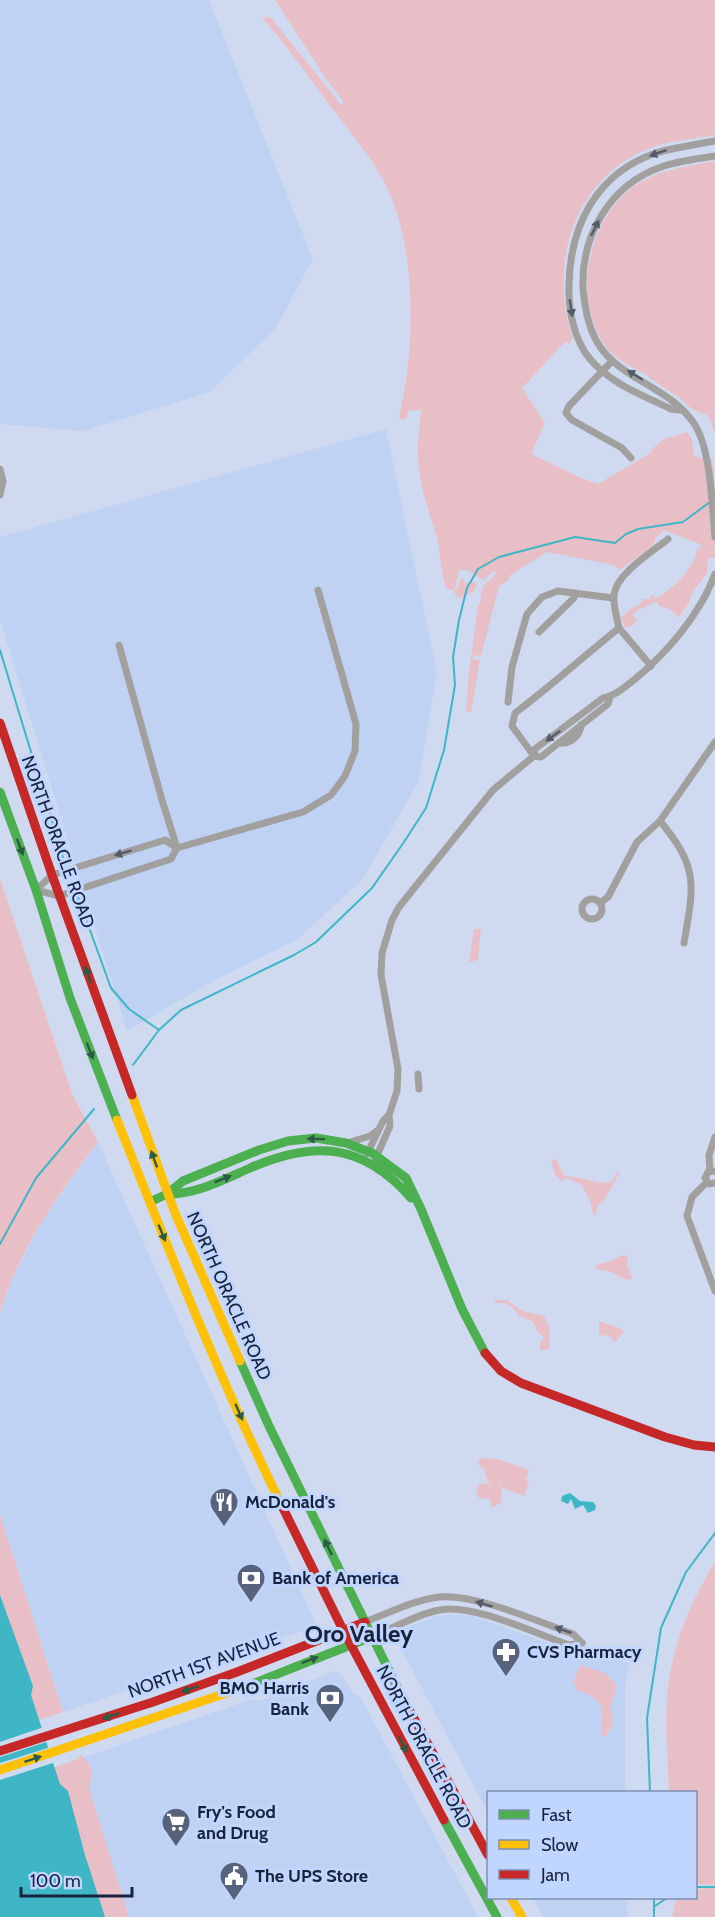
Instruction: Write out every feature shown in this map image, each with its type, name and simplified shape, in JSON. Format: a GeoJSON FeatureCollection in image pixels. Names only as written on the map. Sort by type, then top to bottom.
{"type":"FeatureCollection","features":[{"type":"Feature","properties":{"kind":"main road","name":"NORTH ORACLE ROAD"},"geometry":{"type":"LineString","coordinates":[[0,723],[51,875],[167,1194],[268,1426],[371,1637],[487,1851]]}},
{"type":"Feature","properties":{"kind":"main road","name":"NORTH ORACLE ROAD"},"geometry":{"type":"LineString","coordinates":[[0,792],[36,890],[70,998],[150,1202],[254,1449],[403,1746],[487,1899]]}},
{"type":"Feature","properties":{"kind":"main road"},"geometry":{"type":"LineString","coordinates":[[150,1202],[167,1194],[183,1180],[288,1141],[316,1138],[346,1143],[370,1158],[401,1186],[421,1209],[462,1309],[484,1352],[501,1371],[521,1383],[665,1437],[694,1445],[715,1447]]}},
{"type":"Feature","properties":{"kind":"main road"},"geometry":{"type":"LineString","coordinates":[[167,1194],[189,1193],[292,1152],[317,1149],[341,1151],[370,1158]]}},
{"type":"Feature","properties":{"kind":"main road","name":"NORTH 1ST AVENUE"},"geometry":{"type":"LineString","coordinates":[[0,1751],[226,1676],[365,1622]]}},
{"type":"Feature","properties":{"kind":"main road","name":"NORTH 1ST AVENUE"},"geometry":{"type":"LineString","coordinates":[[0,1770],[242,1688],[371,1637]]}},
{"type":"Feature","properties":{"kind":"main road","name":"NORTH ORACLE ROAD"},"geometry":{"type":"LineString","coordinates":[[487,1899],[497,1917]]}},
{"type":"Feature","properties":{"kind":"main road"},"geometry":{"type":"LineString","coordinates":[[512,1899],[522,1917]]}},
{"type":"Feature","properties":{"kind":"street"},"geometry":{"type":"LineString","coordinates":[[681,410],[671,409],[618,383],[602,371],[580,345],[573,324],[568,292],[569,267],[577,229],[590,203],[601,188],[632,165],[655,153],[715,141]]}},
{"type":"Feature","properties":{"kind":"street"},"geometry":{"type":"LineString","coordinates":[[715,156],[667,165],[643,176],[615,198],[593,229],[585,259],[584,296],[590,328],[599,345],[612,361],[675,402],[696,426],[703,440],[706,456],[715,537]]}},
{"type":"Feature","properties":{"kind":"street"},"geometry":{"type":"LineString","coordinates":[[612,361],[569,406],[566,413],[572,420],[622,448],[632,458]]}},
{"type":"Feature","properties":{"kind":"street"},"geometry":{"type":"LineString","coordinates":[[0,469],[3,481],[0,495]]}},
{"type":"Feature","properties":{"kind":"street"},"geometry":{"type":"LineString","coordinates":[[651,666],[619,628],[613,598],[615,587],[626,573],[668,539]]}},
{"type":"Feature","properties":{"kind":"street"},"geometry":{"type":"LineString","coordinates":[[370,1158],[397,1091],[396,1050],[383,996],[381,954],[392,920],[399,907],[493,790],[534,756],[535,749],[603,698],[610,697],[651,666],[682,631],[712,589],[715,574]]}},
{"type":"Feature","properties":{"kind":"street"},"geometry":{"type":"LineString","coordinates":[[36,890],[59,896],[171,859],[177,848],[303,812],[331,795],[345,776],[355,751],[356,724],[318,590]]}},
{"type":"Feature","properties":{"kind":"street"},"geometry":{"type":"LineString","coordinates":[[508,702],[512,667],[527,614],[542,597],[558,591],[613,598]]}},
{"type":"Feature","properties":{"kind":"street"},"geometry":{"type":"LineString","coordinates":[[539,632],[574,598],[575,593]]}},
{"type":"Feature","properties":{"kind":"street"},"geometry":{"type":"LineString","coordinates":[[610,697],[608,704],[541,757],[534,756],[512,726],[515,713],[619,628]]}},
{"type":"Feature","properties":{"kind":"street"},"geometry":{"type":"LineString","coordinates":[[119,645],[177,848]]}},
{"type":"Feature","properties":{"kind":"street"},"geometry":{"type":"LineString","coordinates":[[600,903],[608,897],[637,842],[660,821],[715,742]]}},
{"type":"Feature","properties":{"kind":"street"},"geometry":{"type":"LineString","coordinates":[[660,821],[676,840],[690,871],[692,893],[684,943]]}},
{"type":"Feature","properties":{"kind":"street"},"geometry":{"type":"LineString","coordinates":[[36,890],[51,875],[165,840],[177,848]]}},
{"type":"Feature","properties":{"kind":"street"},"geometry":{"type":"LineString","coordinates":[[418,1074],[418,1089]]}},
{"type":"Feature","properties":{"kind":"street"},"geometry":{"type":"LineString","coordinates":[[370,1158],[390,1126],[389,1115]]}},
{"type":"Feature","properties":{"kind":"street"},"geometry":{"type":"LineString","coordinates":[[346,1143],[370,1136],[380,1129]]}},
{"type":"Feature","properties":{"kind":"street"},"geometry":{"type":"LineString","coordinates":[[715,1137],[710,1155],[713,1171],[706,1174],[711,1183],[692,1197],[687,1216],[715,1291]]}},
{"type":"Feature","properties":{"kind":"street"},"geometry":{"type":"LineString","coordinates":[[440,1597],[442,1609]]}},
{"type":"Feature","properties":{"kind":"street","name":"NORTH 1ST AVENUE"},"geometry":{"type":"LineString","coordinates":[[365,1622],[414,1603],[440,1597],[462,1598],[573,1634],[582,1643],[569,1645],[482,1614],[460,1609],[442,1609],[371,1637]]}},
{"type":"Feature","properties":{"kind":"shaded area"},"geometry":{"type":"Polygon","coordinates":[[[0,0],[209,0],[313,259],[276,328],[210,392],[83,431],[0,424],[0,0]]]}},
{"type":"Feature","properties":{"kind":"shaded area"},"geometry":{"type":"Polygon","coordinates":[[[275,0],[715,0],[715,135],[663,144],[628,159],[605,176],[587,198],[574,224],[566,251],[563,280],[566,309],[573,338],[570,344],[565,342],[522,388],[545,423],[531,454],[598,484],[652,452],[652,449],[664,439],[688,432],[692,440],[694,455],[698,458],[712,458],[715,482],[715,558],[708,559],[707,573],[679,617],[669,609],[659,606],[656,601],[632,614],[637,620],[632,626],[625,628],[621,617],[635,606],[637,607],[643,599],[651,599],[650,596],[654,595],[655,599],[676,584],[692,564],[697,548],[701,549],[700,544],[664,530],[655,538],[651,548],[619,570],[614,565],[547,552],[509,576],[509,580],[499,586],[481,656],[473,655],[473,659],[480,660],[471,712],[466,712],[478,606],[482,598],[480,596],[483,586],[496,574],[494,571],[484,580],[467,570],[459,570],[455,588],[457,591],[460,579],[464,578],[464,583],[477,584],[473,592],[462,598],[457,597],[453,590],[447,589],[437,538],[420,477],[418,439],[421,410],[408,411],[407,417],[402,420],[399,417],[409,359],[411,327],[407,262],[402,231],[393,202],[381,176],[357,140],[263,19],[267,16],[272,19],[342,106],[343,101],[275,0]]]}},
{"type":"Feature","properties":{"kind":"shaded area"},"geometry":{"type":"Polygon","coordinates":[[[715,161],[715,434],[706,414],[693,409],[607,349],[594,326],[587,284],[594,242],[603,222],[629,190],[659,174],[715,161]]]}},
{"type":"Feature","properties":{"kind":"shaded area"},"geometry":{"type":"Polygon","coordinates":[[[386,429],[437,673],[419,781],[363,879],[298,939],[215,980],[127,1031],[0,621],[0,537],[386,429]]]}},
{"type":"Feature","properties":{"kind":"shaded area"},"geometry":{"type":"Polygon","coordinates":[[[0,879],[73,1096],[98,1142],[41,1223],[18,1266],[0,1313],[0,879]]]}},
{"type":"Feature","properties":{"kind":"shaded area"},"geometry":{"type":"Polygon","coordinates":[[[474,929],[481,929],[478,960],[469,962],[474,929]]]}},
{"type":"Feature","properties":{"kind":"shaded area"},"geometry":{"type":"Polygon","coordinates":[[[98,1142],[317,1626],[63,1712],[0,1515],[0,1313],[11,1282],[41,1222],[98,1142]]]}},
{"type":"Feature","properties":{"kind":"shaded area"},"geometry":{"type":"Polygon","coordinates":[[[556,1159],[564,1175],[569,1177],[603,1183],[611,1182],[618,1171],[620,1172],[603,1202],[598,1205],[596,1215],[593,1215],[591,1203],[581,1184],[567,1178],[562,1181],[555,1175],[551,1160],[556,1159]]]}},
{"type":"Feature","properties":{"kind":"shaded area"},"geometry":{"type":"Polygon","coordinates":[[[628,1255],[627,1264],[632,1279],[595,1268],[599,1264],[628,1255]]]}},
{"type":"Feature","properties":{"kind":"shaded area"},"geometry":{"type":"Polygon","coordinates":[[[494,1300],[507,1300],[522,1311],[544,1316],[549,1327],[550,1348],[540,1350],[543,1337],[533,1322],[518,1315],[512,1307],[504,1303],[495,1303],[494,1300]]]}},
{"type":"Feature","properties":{"kind":"shaded area"},"geometry":{"type":"Polygon","coordinates":[[[599,1321],[624,1330],[619,1338],[616,1336],[618,1342],[613,1341],[610,1336],[599,1335],[599,1321]]]}},
{"type":"Feature","properties":{"kind":"shaded area"},"geometry":{"type":"Polygon","coordinates":[[[480,1458],[498,1459],[529,1470],[526,1480],[529,1481],[524,1496],[500,1487],[505,1473],[499,1487],[502,1489],[501,1503],[492,1508],[489,1498],[478,1497],[476,1489],[480,1483],[488,1484],[493,1490],[484,1469],[478,1464],[480,1458]]]}},
{"type":"Feature","properties":{"kind":"shaded area"},"geometry":{"type":"Polygon","coordinates":[[[0,1515],[63,1712],[0,1733],[0,1515]]]}},
{"type":"Feature","properties":{"kind":"shaded area"},"geometry":{"type":"Polygon","coordinates":[[[715,1562],[715,1885],[697,1884],[697,1791],[669,1791],[666,1723],[669,1682],[682,1628],[715,1562]]]}},
{"type":"Feature","properties":{"kind":"shaded area"},"geometry":{"type":"Polygon","coordinates":[[[450,1614],[473,1616],[556,1646],[571,1649],[581,1647],[629,1664],[625,1687],[625,1791],[487,1791],[487,1811],[399,1645],[407,1641],[405,1628],[436,1616],[450,1614]]]}},
{"type":"Feature","properties":{"kind":"shaded area"},"geometry":{"type":"Polygon","coordinates":[[[580,1665],[605,1673],[615,1683],[615,1693],[610,1709],[613,1717],[612,1725],[603,1738],[600,1704],[590,1695],[578,1691],[573,1683],[580,1665]]]}},
{"type":"Feature","properties":{"kind":"shaded area"},"geometry":{"type":"Polygon","coordinates":[[[334,1671],[341,1674],[353,1693],[360,1696],[478,1917],[123,1917],[79,1759],[252,1699],[260,1701],[334,1671]]]}},
{"type":"Feature","properties":{"kind":"shaded area"},"geometry":{"type":"Polygon","coordinates":[[[81,1755],[91,1770],[89,1788],[129,1917],[0,1917],[0,1786],[75,1760],[81,1755]]]}},
{"type":"Feature","properties":{"kind":"shaded area"},"geometry":{"type":"Polygon","coordinates":[[[715,1888],[715,1917],[672,1917],[676,1900],[697,1899],[697,1889],[715,1888]]]}},
{"type":"Feature","properties":{"kind":"shaded area"},"geometry":{"type":"Polygon","coordinates":[[[534,1899],[627,1899],[628,1917],[543,1917],[534,1899]]]}},
{"type":"Feature","properties":{"kind":"water"},"geometry":{"type":"Polygon","coordinates":[[[570,1493],[580,1501],[593,1502],[596,1506],[595,1510],[588,1513],[583,1505],[575,1509],[571,1499],[568,1504],[561,1501],[562,1496],[570,1493]]]}},
{"type":"Feature","properties":{"kind":"water"},"geometry":{"type":"Polygon","coordinates":[[[0,1595],[33,1686],[31,1695],[60,1784],[68,1791],[105,1917],[0,1917],[0,1595]]]}},
{"type":"Feature","properties":{"kind":"pier"},"geometry":{"type":"Polygon","coordinates":[[[44,1727],[49,1741],[0,1757],[0,1742],[44,1727]]]}},
{"type":"Feature","properties":{"kind":"pier"},"geometry":{"type":"Polygon","coordinates":[[[51,1747],[56,1762],[0,1780],[0,1763],[51,1747]]]}},
{"type":"Feature","properties":{"kind":"waterway"},"geometry":{"type":"LineString","coordinates":[[133,1065],[159,1030],[181,1010],[316,942],[372,888],[404,842],[426,808],[444,750],[455,685],[453,657],[459,620],[467,588],[478,569],[499,557],[575,537],[615,543],[626,534],[638,529],[683,522],[710,502]]}},
{"type":"Feature","properties":{"kind":"waterway"},"geometry":{"type":"LineString","coordinates":[[0,650],[63,857]]}},
{"type":"Feature","properties":{"kind":"waterway"},"geometry":{"type":"LineString","coordinates":[[78,897],[111,988],[129,1009],[159,1030]]}},
{"type":"Feature","properties":{"kind":"waterway"},"geometry":{"type":"LineString","coordinates":[[0,1244],[36,1178],[94,1109]]}},
{"type":"Feature","properties":{"kind":"waterway"},"geometry":{"type":"LineString","coordinates":[[650,1791],[647,1718],[661,1628],[686,1572],[715,1533]]}},
{"type":"Feature","properties":{"kind":"waterway"},"geometry":{"type":"LineString","coordinates":[[697,1887],[715,1887]]}},
{"type":"Feature","properties":{"kind":"waterway"},"geometry":{"type":"LineString","coordinates":[[654,1899],[654,1917]]}},
{"type":"Feature","properties":{"kind":"waterway"},"geometry":{"type":"LineString","coordinates":[[655,1906],[666,1899]]}},
{"type":"Feature","properties":{"kind":"traffic: fast"},"geometry":{"type":"LineString","coordinates":[[0,792],[36,890],[70,998],[117,1120]]}},
{"type":"Feature","properties":{"kind":"traffic: fast"},"geometry":{"type":"LineString","coordinates":[[150,1202],[167,1194],[183,1181],[259,1150],[288,1141],[316,1138],[346,1143],[372,1153],[406,1178],[462,1309],[485,1353]]}},
{"type":"Feature","properties":{"kind":"traffic: fast"},"geometry":{"type":"LineString","coordinates":[[167,1194],[199,1189],[273,1159],[295,1153],[316,1151],[336,1152],[356,1157],[375,1166],[411,1198]]}},
{"type":"Feature","properties":{"kind":"traffic: fast"},"geometry":{"type":"LineString","coordinates":[[240,1361],[269,1426],[398,1689]]}},
{"type":"Feature","properties":{"kind":"traffic: fast"},"geometry":{"type":"LineString","coordinates":[[247,1686],[371,1637]]}},
{"type":"Feature","properties":{"kind":"traffic: fast"},"geometry":{"type":"LineString","coordinates":[[444,1820],[487,1899]]}},
{"type":"Feature","properties":{"kind":"traffic: fast"},"geometry":{"type":"LineString","coordinates":[[487,1899],[497,1917]]}},
{"type":"Feature","properties":{"kind":"traffic: slow"},"geometry":{"type":"LineString","coordinates":[[132,1095],[175,1213],[240,1361]]}},
{"type":"Feature","properties":{"kind":"traffic: slow"},"geometry":{"type":"LineString","coordinates":[[117,1120],[215,1360],[280,1502]]}},
{"type":"Feature","properties":{"kind":"traffic: slow"},"geometry":{"type":"LineString","coordinates":[[0,1770],[247,1686]]}},
{"type":"Feature","properties":{"kind":"traffic: slow"},"geometry":{"type":"LineString","coordinates":[[512,1899],[522,1917]]}},
{"type":"Feature","properties":{"kind":"traffic: jam"},"geometry":{"type":"LineString","coordinates":[[0,723],[52,875],[132,1095]]}},
{"type":"Feature","properties":{"kind":"traffic: jam"},"geometry":{"type":"LineString","coordinates":[[485,1353],[501,1371],[521,1383],[665,1437],[694,1445],[715,1447]]}},
{"type":"Feature","properties":{"kind":"traffic: jam"},"geometry":{"type":"LineString","coordinates":[[280,1502],[343,1630],[444,1820]]}},
{"type":"Feature","properties":{"kind":"traffic: jam"},"geometry":{"type":"LineString","coordinates":[[0,1751],[153,1702],[365,1622]]}},
{"type":"Feature","properties":{"kind":"traffic: jam"},"geometry":{"type":"LineString","coordinates":[[398,1689],[487,1853]]}},
{"type":"Feature","properties":{"kind":"place","name":"McDonald's"},"geometry":{"type":"Point","coordinates":[224,1528]}},
{"type":"Feature","properties":{"kind":"place","name":"Bank of America"},"geometry":{"type":"Point","coordinates":[251,1604]}},
{"type":"Feature","properties":{"kind":"place","name":"CVS Pharmacy"},"geometry":{"type":"Point","coordinates":[506,1678]}},
{"type":"Feature","properties":{"kind":"place","name":"BMO Harris Bank"},"geometry":{"type":"Point","coordinates":[330,1724]}},
{"type":"Feature","properties":{"kind":"place","name":"Fry's Food and Drug"},"geometry":{"type":"Point","coordinates":[176,1848]}},
{"type":"Feature","properties":{"kind":"place","name":"The UPS Store"},"geometry":{"type":"Point","coordinates":[234,1902]}},
{"type":"Feature","properties":{"kind":"district","name":"Oro Valley"},"geometry":{"type":"Point","coordinates":[359,1634]}}]}
